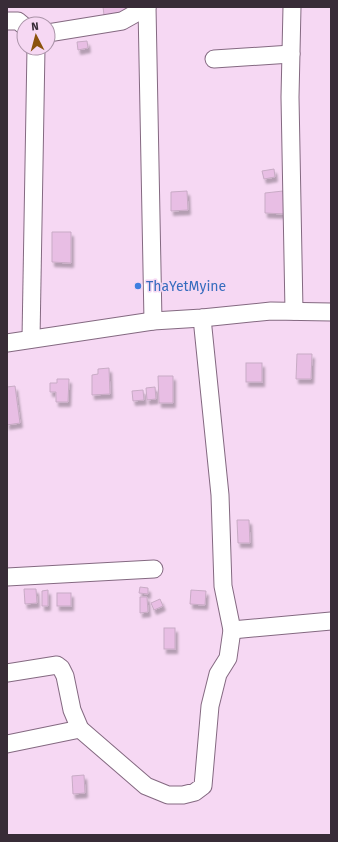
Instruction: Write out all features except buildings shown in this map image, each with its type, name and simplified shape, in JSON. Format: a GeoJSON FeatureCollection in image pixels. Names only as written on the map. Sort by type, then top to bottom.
{"type":"FeatureCollection","features":[{"type":"Feature","properties":{"kind":"street"},"geometry":{"type":"LineString","coordinates":[[56,32],[122,21],[147,7],[152,321]]}},
{"type":"Feature","properties":{"kind":"street"},"geometry":{"type":"LineString","coordinates":[[292,7],[290,112],[294,311]]}},
{"type":"Feature","properties":{"kind":"street"},"geometry":{"type":"LineString","coordinates":[[214,59],[291,54]]}},
{"type":"Feature","properties":{"kind":"street"},"geometry":{"type":"LineString","coordinates":[[31,339],[36,56]]}},
{"type":"Feature","properties":{"kind":"street"},"geometry":{"type":"LineString","coordinates":[[7,343],[152,321],[271,311],[331,312]]}},
{"type":"Feature","properties":{"kind":"street"},"geometry":{"type":"LineString","coordinates":[[7,673],[57,665],[61,668],[65,676],[72,710],[80,729],[146,786],[168,795],[183,795],[195,792],[203,786],[210,706],[218,674],[228,658],[232,630],[223,586],[220,494],[202,318]]}},
{"type":"Feature","properties":{"kind":"street"},"geometry":{"type":"LineString","coordinates":[[7,577],[154,569]]}},
{"type":"Feature","properties":{"kind":"street"},"geometry":{"type":"LineString","coordinates":[[232,630],[331,621]]}},
{"type":"Feature","properties":{"kind":"street"},"geometry":{"type":"LineString","coordinates":[[7,744],[80,729]]}},
{"type":"Feature","properties":{"kind":"place","name":"ThaYetMyine"},"geometry":{"type":"Point","coordinates":[138,286]}}]}
